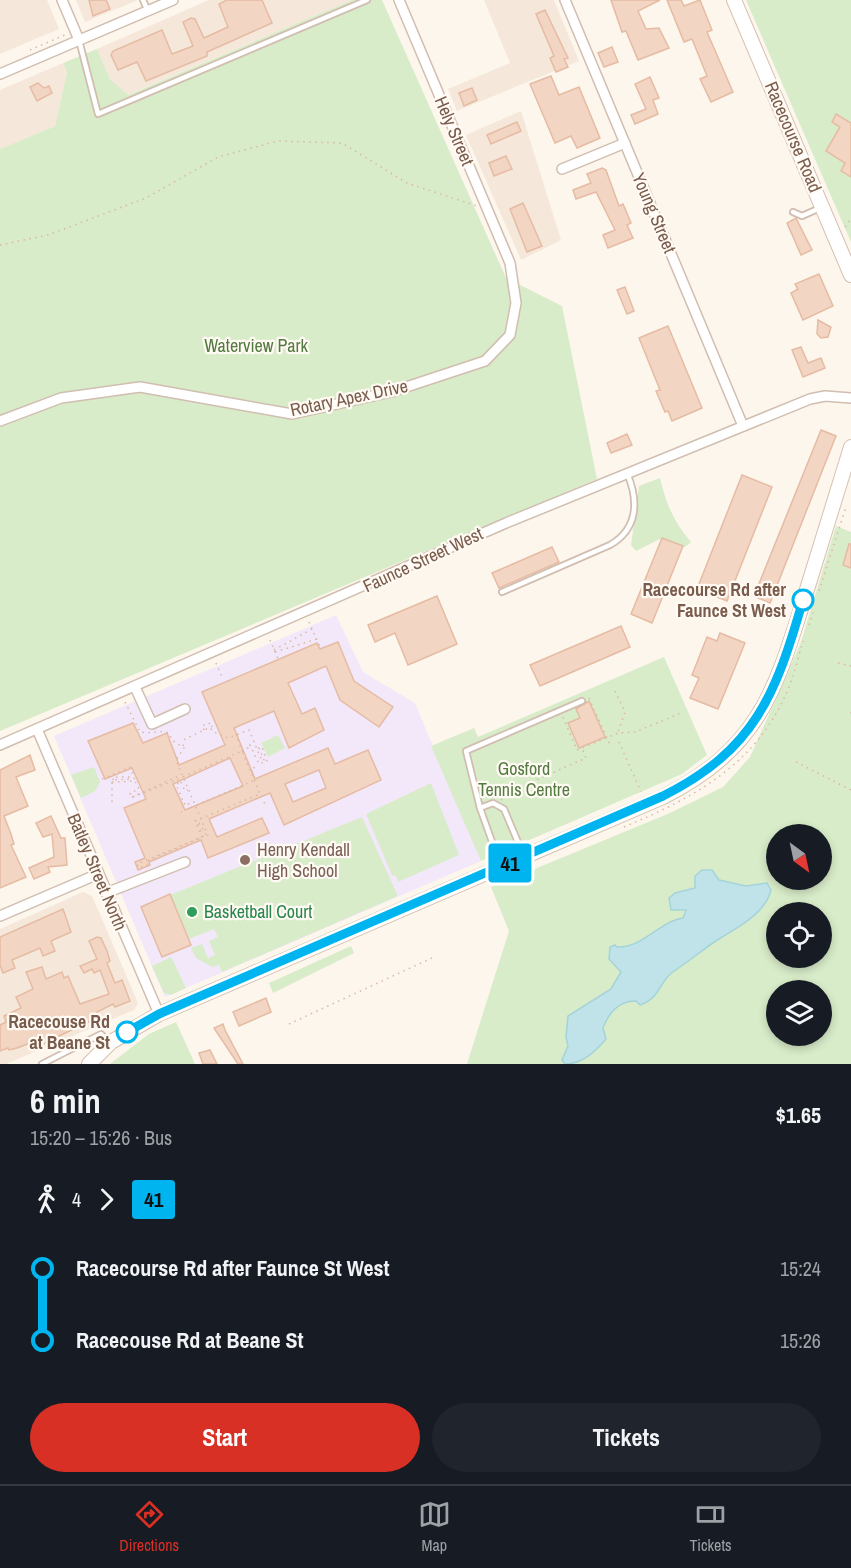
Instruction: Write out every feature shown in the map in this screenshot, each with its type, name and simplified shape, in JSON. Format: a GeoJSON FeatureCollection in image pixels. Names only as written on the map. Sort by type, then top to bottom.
{"type":"FeatureCollection","features":[{"type":"Feature","properties":{"kind":"main road","name":"Racecourse Road"},"geometry":{"type":"LineString","coordinates":[[734,0],[749,29],[851,275]]}},
{"type":"Feature","properties":{"kind":"main road"},"geometry":{"type":"LineString","coordinates":[[89,1064],[109,1044],[159,1014],[646,804],[681,787],[722,759],[745,736],[763,710],[783,665],[851,447]]}},
{"type":"Feature","properties":{"kind":"street"},"geometry":{"type":"LineString","coordinates":[[62,0],[79,40]]}},
{"type":"Feature","properties":{"kind":"street"},"geometry":{"type":"LineString","coordinates":[[0,74],[173,0]]}},
{"type":"Feature","properties":{"kind":"street","name":"Hely Street"},"geometry":{"type":"LineString","coordinates":[[399,0],[510,263]]}},
{"type":"Feature","properties":{"kind":"street","name":"Young Street"},"geometry":{"type":"LineString","coordinates":[[565,0],[743,426]]}},
{"type":"Feature","properties":{"kind":"street"},"geometry":{"type":"LineString","coordinates":[[562,169],[625,142]]}},
{"type":"Feature","properties":{"kind":"street","name":"Rotary Apex Drive"},"geometry":{"type":"LineString","coordinates":[[0,421],[61,398],[140,387],[292,414],[391,392],[485,361],[491,355],[510,334],[516,303],[510,263]]}},
{"type":"Feature","properties":{"kind":"street","name":"Faunce Street West"},"geometry":{"type":"LineString","coordinates":[[0,745],[506,523],[627,473],[810,399],[825,396],[851,398]]}},
{"type":"Feature","properties":{"kind":"street"},"geometry":{"type":"LineString","coordinates":[[135,687],[152,723],[185,709]]}},
{"type":"Feature","properties":{"kind":"street","name":"Batley Street North"},"geometry":{"type":"LineString","coordinates":[[37,729],[159,1014]]}},
{"type":"Feature","properties":{"kind":"street"},"geometry":{"type":"LineString","coordinates":[[106,893],[185,861]]}},
{"type":"Feature","properties":{"kind":"street"},"geometry":{"type":"LineString","coordinates":[[0,916],[98,874]]}},
{"type":"Feature","properties":{"kind":"lane"},"geometry":{"type":"LineString","coordinates":[[143,0],[148,11]]}},
{"type":"Feature","properties":{"kind":"lane"},"geometry":{"type":"LineString","coordinates":[[79,40],[98,114],[367,0]]}},
{"type":"Feature","properties":{"kind":"lane"},"geometry":{"type":"LineString","coordinates":[[793,212],[802,216],[823,206]]}},
{"type":"Feature","properties":{"kind":"lane"},"geometry":{"type":"LineString","coordinates":[[502,592],[610,545],[622,537],[631,523],[635,507],[634,490],[627,473]]}},
{"type":"Feature","properties":{"kind":"lane"},"geometry":{"type":"LineString","coordinates":[[502,867],[480,808],[466,751],[582,701]]}},
{"type":"Feature","properties":{"kind":"lane"},"geometry":{"type":"LineString","coordinates":[[480,808],[493,803],[504,809],[524,857]]}},
{"type":"Feature","properties":{"kind":"lane"},"geometry":{"type":"LineString","coordinates":[[42,1064],[101,1034],[109,1044]]}},
{"type":"Feature","properties":{"kind":"path"},"geometry":{"type":"LineString","coordinates":[[29,51],[67,34],[64,25]]}},
{"type":"Feature","properties":{"kind":"path"},"geometry":{"type":"LineString","coordinates":[[0,244],[48,235],[146,198],[218,157],[278,141],[342,143],[407,183],[488,210]]}},
{"type":"Feature","properties":{"kind":"path"},"geometry":{"type":"LineString","coordinates":[[844,228],[851,219]]}},
{"type":"Feature","properties":{"kind":"path"},"geometry":{"type":"LineString","coordinates":[[817,600],[848,499]]}},
{"type":"Feature","properties":{"kind":"path"},"geometry":{"type":"LineString","coordinates":[[807,630],[814,609]]}},
{"type":"Feature","properties":{"kind":"path"},"geometry":{"type":"LineString","coordinates":[[309,622],[321,649]]}},
{"type":"Feature","properties":{"kind":"path"},"geometry":{"type":"LineString","coordinates":[[275,651],[312,629]]}},
{"type":"Feature","properties":{"kind":"path"},"geometry":{"type":"LineString","coordinates":[[275,651],[317,639]]}},
{"type":"Feature","properties":{"kind":"path"},"geometry":{"type":"LineString","coordinates":[[270,640],[278,659]]}},
{"type":"Feature","properties":{"kind":"path"},"geometry":{"type":"LineString","coordinates":[[620,829],[693,796],[745,754],[767,728],[786,693],[804,640]]}},
{"type":"Feature","properties":{"kind":"path"},"geometry":{"type":"LineString","coordinates":[[216,663],[222,677]]}},
{"type":"Feature","properties":{"kind":"path"},"geometry":{"type":"LineString","coordinates":[[838,663],[851,666]]}},
{"type":"Feature","properties":{"kind":"path"},"geometry":{"type":"LineString","coordinates":[[615,691],[625,712],[618,733]]}},
{"type":"Feature","properties":{"kind":"path"},"geometry":{"type":"LineString","coordinates":[[582,701],[589,698],[611,747]]}},
{"type":"Feature","properties":{"kind":"path"},"geometry":{"type":"LineString","coordinates":[[125,702],[140,732],[154,735],[163,731],[169,733]]}},
{"type":"Feature","properties":{"kind":"path"},"geometry":{"type":"LineString","coordinates":[[560,710],[577,750],[618,733],[635,732],[681,713]]}},
{"type":"Feature","properties":{"kind":"path"},"geometry":{"type":"LineString","coordinates":[[851,712],[851,717]]}},
{"type":"Feature","properties":{"kind":"path"},"geometry":{"type":"LineString","coordinates":[[199,822],[206,839],[209,838],[176,760],[185,739],[217,724]]}},
{"type":"Feature","properties":{"kind":"path"},"geometry":{"type":"LineString","coordinates":[[180,783],[176,784],[184,804],[188,802],[190,808],[255,780],[251,769],[267,761],[262,747],[259,748],[264,760],[262,760],[249,730],[235,735],[221,736],[212,731],[210,727]]}},
{"type":"Feature","properties":{"kind":"path"},"geometry":{"type":"LineString","coordinates":[[200,817],[197,818],[199,822],[203,837],[147,861],[148,864],[139,868],[139,863],[202,837],[195,821],[260,794],[232,728]]}},
{"type":"Feature","properties":{"kind":"path"},"geometry":{"type":"LineString","coordinates":[[169,729],[172,740],[182,747]]}},
{"type":"Feature","properties":{"kind":"path"},"geometry":{"type":"LineString","coordinates":[[620,742],[646,804]]}},
{"type":"Feature","properties":{"kind":"path"},"geometry":{"type":"LineString","coordinates":[[131,796],[242,751],[254,743]]}},
{"type":"Feature","properties":{"kind":"path"},"geometry":{"type":"LineString","coordinates":[[251,747],[260,770]]}},
{"type":"Feature","properties":{"kind":"path"},"geometry":{"type":"LineString","coordinates":[[497,805],[509,792],[586,758],[582,748]]}},
{"type":"Feature","properties":{"kind":"path"},"geometry":{"type":"LineString","coordinates":[[796,762],[851,790]]}},
{"type":"Feature","properties":{"kind":"path"},"geometry":{"type":"LineString","coordinates":[[102,779],[130,767],[139,789],[130,793],[131,796]]}},
{"type":"Feature","properties":{"kind":"path"},"geometry":{"type":"LineString","coordinates":[[112,781],[131,779],[113,777],[112,781],[112,802]]}},
{"type":"Feature","properties":{"kind":"path"},"geometry":{"type":"LineString","coordinates":[[131,796],[178,778],[185,791],[189,790]]}},
{"type":"Feature","properties":{"kind":"path"},"geometry":{"type":"LineString","coordinates":[[112,781],[135,781]]}},
{"type":"Feature","properties":{"kind":"path"},"geometry":{"type":"LineString","coordinates":[[289,1024],[434,957]]}},
{"type":"Feature","properties":{"kind":"shaded area"},"geometry":{"type":"Polygon","coordinates":[[[0,0],[47,0],[59,29],[0,54],[0,0]]]}},
{"type":"Feature","properties":{"kind":"shaded area"},"geometry":{"type":"Polygon","coordinates":[[[76,0],[138,0],[85,22],[76,0]]]}},
{"type":"Feature","properties":{"kind":"shaded area"},"geometry":{"type":"Polygon","coordinates":[[[209,0],[352,0],[127,95],[110,79],[97,49],[209,0]]]}},
{"type":"Feature","properties":{"kind":"shaded area"},"geometry":{"type":"Polygon","coordinates":[[[484,0],[554,0],[579,61],[457,111],[448,89],[510,63],[484,0]]]}},
{"type":"Feature","properties":{"kind":"shaded area"},"geometry":{"type":"Polygon","coordinates":[[[63,63],[67,72],[55,126],[0,149],[0,90],[63,63]]]}},
{"type":"Feature","properties":{"kind":"shaded area"},"geometry":{"type":"Polygon","coordinates":[[[521,111],[561,240],[521,260],[466,135],[521,111]]]}},
{"type":"Feature","properties":{"kind":"shaded area","name":"Henry Kendall High School"},"geometry":{"type":"Polygon","coordinates":[[[336,615],[363,672],[415,703],[481,861],[165,997],[54,736],[336,615]]]}},
{"type":"Feature","properties":{"kind":"shaded area"},"geometry":{"type":"Polygon","coordinates":[[[83,892],[92,896],[138,1003],[134,1010],[6,1064],[0,1064],[0,929],[83,892]]]}},
{"type":"Feature","properties":{"kind":"green space","name":"Waterview Park"},"geometry":{"type":"Polygon","coordinates":[[[352,0],[382,0],[506,278],[562,306],[597,479],[0,731],[0,149],[55,126],[67,72],[63,63],[97,49],[110,79],[128,95],[352,0]]]}},
{"type":"Feature","properties":{"kind":"green space"},"geometry":{"type":"Polygon","coordinates":[[[746,0],[851,0],[851,242],[746,0]]]}},
{"type":"Feature","properties":{"kind":"green space"},"geometry":{"type":"Polygon","coordinates":[[[660,478],[671,512],[691,542],[685,547],[662,538],[636,551],[631,545],[639,486],[660,478]]]}},
{"type":"Feature","properties":{"kind":"green space"},"geometry":{"type":"Polygon","coordinates":[[[836,526],[851,532],[851,1064],[467,1064],[509,931],[491,887],[670,813],[723,787],[750,757],[801,642],[836,526]]]}},
{"type":"Feature","properties":{"kind":"green space","name":"Gosford Tennis Centre"},"geometry":{"type":"Polygon","coordinates":[[[664,657],[707,755],[682,774],[481,861],[431,746],[474,728],[478,737],[664,657]]]}},
{"type":"Feature","properties":{"kind":"green space"},"geometry":{"type":"Polygon","coordinates":[[[278,735],[285,748],[268,757],[261,743],[278,735]]]}},
{"type":"Feature","properties":{"kind":"green space"},"geometry":{"type":"Polygon","coordinates":[[[94,767],[100,782],[95,791],[81,798],[71,775],[94,767]]]}},
{"type":"Feature","properties":{"kind":"green space"},"geometry":{"type":"Polygon","coordinates":[[[431,783],[459,855],[398,882],[396,876],[392,875],[366,814],[431,783]]]}},
{"type":"Feature","properties":{"kind":"green space"},"geometry":{"type":"Polygon","coordinates":[[[362,817],[398,896],[222,972],[219,965],[212,967],[196,958],[191,948],[202,944],[208,958],[215,955],[209,941],[218,937],[214,929],[189,939],[170,895],[362,817]]]}},
{"type":"Feature","properties":{"kind":"green space"},"geometry":{"type":"Polygon","coordinates":[[[351,946],[354,953],[273,993],[269,983],[351,946]]]}},
{"type":"Feature","properties":{"kind":"green space"},"geometry":{"type":"Polygon","coordinates":[[[171,957],[186,988],[171,995],[164,993],[152,966],[171,957]]]}},
{"type":"Feature","properties":{"kind":"green space"},"geometry":{"type":"Polygon","coordinates":[[[176,1022],[195,1064],[110,1064],[149,1034],[176,1022]]]}},
{"type":"Feature","properties":{"kind":"water"},"geometry":{"type":"Polygon","coordinates":[[[702,870],[712,870],[719,880],[746,886],[766,883],[766,890],[771,890],[768,899],[757,913],[669,975],[652,999],[640,1005],[636,1001],[615,1008],[603,1028],[606,1039],[602,1044],[583,1060],[565,1064],[562,1060],[568,1046],[566,1037],[568,1016],[611,989],[621,972],[609,959],[610,947],[635,943],[667,924],[683,918],[686,910],[671,910],[669,898],[675,893],[695,888],[695,876],[702,870]]]}},
{"type":"Feature","properties":{"kind":"building"},"geometry":{"type":"Polygon","coordinates":[[[89,0],[106,0],[110,9],[93,16],[89,0]]]}},
{"type":"Feature","properties":{"kind":"building"},"geometry":{"type":"Polygon","coordinates":[[[227,0],[262,0],[272,23],[207,52],[207,56],[146,81],[137,62],[118,70],[111,55],[113,51],[162,30],[172,54],[193,46],[183,22],[191,18],[195,19],[204,38],[228,27],[219,4],[227,0]]]}},
{"type":"Feature","properties":{"kind":"building"},"geometry":{"type":"Polygon","coordinates":[[[611,0],[660,0],[638,11],[646,29],[659,28],[669,48],[638,60],[626,31],[622,32],[611,0]]]}},
{"type":"Feature","properties":{"kind":"building"},"geometry":{"type":"Polygon","coordinates":[[[667,0],[681,0],[684,6],[700,0],[712,30],[707,32],[733,92],[711,102],[700,79],[707,76],[692,39],[684,42],[667,0]]]}},
{"type":"Feature","properties":{"kind":"building"},"geometry":{"type":"Polygon","coordinates":[[[545,10],[568,58],[564,59],[568,67],[556,72],[550,58],[554,56],[536,14],[545,10]]]}},
{"type":"Feature","properties":{"kind":"building"},"geometry":{"type":"Polygon","coordinates":[[[612,47],[618,62],[604,67],[598,53],[612,47]]]}},
{"type":"Feature","properties":{"kind":"building"},"geometry":{"type":"Polygon","coordinates":[[[551,76],[559,95],[579,87],[600,138],[577,148],[571,136],[555,143],[530,84],[551,76]]]}},
{"type":"Feature","properties":{"kind":"building"},"geometry":{"type":"Polygon","coordinates":[[[650,77],[659,98],[653,100],[658,114],[635,124],[631,115],[646,109],[635,84],[650,77]]]}},
{"type":"Feature","properties":{"kind":"building"},"geometry":{"type":"Polygon","coordinates":[[[38,83],[44,88],[49,86],[52,93],[37,101],[30,87],[38,83]]]}},
{"type":"Feature","properties":{"kind":"building"},"geometry":{"type":"Polygon","coordinates":[[[472,88],[477,100],[464,106],[459,93],[472,88]]]}},
{"type":"Feature","properties":{"kind":"building"},"geometry":{"type":"Polygon","coordinates":[[[836,114],[851,123],[851,177],[841,171],[845,163],[826,151],[840,127],[832,122],[836,114]]]}},
{"type":"Feature","properties":{"kind":"building"},"geometry":{"type":"Polygon","coordinates":[[[517,122],[521,131],[491,144],[487,135],[517,122]]]}},
{"type":"Feature","properties":{"kind":"building"},"geometry":{"type":"Polygon","coordinates":[[[506,156],[512,169],[494,176],[489,163],[506,156]]]}},
{"type":"Feature","properties":{"kind":"building"},"geometry":{"type":"Polygon","coordinates":[[[602,168],[606,170],[619,206],[623,204],[631,223],[627,225],[633,238],[608,248],[603,235],[615,230],[596,192],[576,199],[573,190],[591,183],[587,174],[602,168]]]}},
{"type":"Feature","properties":{"kind":"building"},"geometry":{"type":"Polygon","coordinates":[[[523,203],[542,246],[527,252],[510,209],[523,203]]]}},
{"type":"Feature","properties":{"kind":"building"},"geometry":{"type":"Polygon","coordinates":[[[796,218],[812,250],[801,255],[787,223],[796,218]]]}},
{"type":"Feature","properties":{"kind":"building"},"geometry":{"type":"Polygon","coordinates":[[[819,274],[833,306],[803,320],[791,293],[798,289],[795,284],[819,274]]]}},
{"type":"Feature","properties":{"kind":"building"},"geometry":{"type":"Polygon","coordinates":[[[625,287],[634,311],[627,314],[617,290],[625,287]]]}},
{"type":"Feature","properties":{"kind":"building"},"geometry":{"type":"Polygon","coordinates":[[[818,320],[831,327],[828,337],[821,338],[817,334],[818,320]]]}},
{"type":"Feature","properties":{"kind":"building"},"geometry":{"type":"Polygon","coordinates":[[[668,326],[702,408],[672,421],[668,411],[665,412],[656,391],[660,390],[639,338],[668,326]]]}},
{"type":"Feature","properties":{"kind":"building"},"geometry":{"type":"Polygon","coordinates":[[[801,347],[808,363],[821,358],[825,368],[803,377],[792,350],[801,347]]]}},
{"type":"Feature","properties":{"kind":"building"},"geometry":{"type":"Polygon","coordinates":[[[821,430],[836,436],[770,603],[754,596],[821,430]]]}},
{"type":"Feature","properties":{"kind":"building"},"geometry":{"type":"Polygon","coordinates":[[[627,434],[632,445],[611,453],[607,443],[627,434]]]}},
{"type":"Feature","properties":{"kind":"building"},"geometry":{"type":"Polygon","coordinates":[[[742,475],[772,487],[727,601],[697,589],[742,475]]]}},
{"type":"Feature","properties":{"kind":"building"},"geometry":{"type":"Polygon","coordinates":[[[662,538],[683,546],[652,623],[631,614],[662,538]]]}},
{"type":"Feature","properties":{"kind":"building"},"geometry":{"type":"Polygon","coordinates":[[[849,544],[851,544],[851,568],[843,565],[849,544]]]}},
{"type":"Feature","properties":{"kind":"building"},"geometry":{"type":"Polygon","coordinates":[[[552,547],[559,562],[499,588],[492,573],[552,547]]]}},
{"type":"Feature","properties":{"kind":"building"},"geometry":{"type":"Polygon","coordinates":[[[437,596],[457,644],[408,665],[395,633],[375,642],[368,625],[437,596]]]}},
{"type":"Feature","properties":{"kind":"building"},"geometry":{"type":"Polygon","coordinates":[[[621,626],[630,647],[540,686],[530,665],[621,626]]]}},
{"type":"Feature","properties":{"kind":"building"},"geometry":{"type":"Polygon","coordinates":[[[720,633],[745,643],[718,709],[690,698],[699,678],[692,675],[707,637],[717,641],[720,633]]]}},
{"type":"Feature","properties":{"kind":"building"},"geometry":{"type":"Polygon","coordinates":[[[338,642],[354,681],[393,707],[379,727],[340,700],[326,666],[288,683],[302,714],[315,708],[324,730],[289,748],[274,711],[234,728],[255,779],[328,748],[335,764],[368,750],[381,780],[284,825],[270,793],[209,819],[217,837],[262,818],[269,833],[208,858],[201,840],[149,862],[150,865],[138,870],[135,862],[145,858],[124,808],[146,799],[132,768],[105,779],[88,741],[133,723],[143,743],[167,733],[179,765],[225,745],[202,692],[317,643],[320,649],[338,642]],[[230,758],[173,784],[185,810],[243,786],[230,758]],[[319,770],[285,784],[293,802],[326,788],[319,770]]]}},
{"type":"Feature","properties":{"kind":"building"},"geometry":{"type":"Polygon","coordinates":[[[589,701],[605,737],[579,748],[568,723],[580,718],[576,709],[589,701]]]}},
{"type":"Feature","properties":{"kind":"building"},"geometry":{"type":"Polygon","coordinates":[[[30,755],[35,770],[16,777],[28,806],[4,816],[14,844],[11,845],[26,877],[0,888],[0,770],[30,755]]]}},
{"type":"Feature","properties":{"kind":"building"},"geometry":{"type":"Polygon","coordinates":[[[51,816],[61,838],[65,838],[67,865],[48,867],[50,872],[34,879],[29,868],[54,857],[52,834],[43,837],[36,823],[51,816]]]}},
{"type":"Feature","properties":{"kind":"building"},"geometry":{"type":"Polygon","coordinates":[[[170,894],[191,945],[162,957],[141,907],[170,894]]]}},
{"type":"Feature","properties":{"kind":"building"},"geometry":{"type":"Polygon","coordinates":[[[63,909],[71,932],[51,941],[55,951],[43,956],[40,948],[12,960],[15,968],[3,973],[0,965],[0,937],[63,909]]]}},
{"type":"Feature","properties":{"kind":"building"},"geometry":{"type":"Polygon","coordinates":[[[97,937],[101,938],[107,951],[110,961],[107,963],[115,983],[122,980],[130,1001],[115,1007],[113,1004],[97,1012],[99,1017],[38,1046],[35,1041],[0,1051],[0,1025],[6,1022],[4,1016],[21,1008],[16,997],[33,989],[26,972],[42,967],[46,979],[62,972],[64,978],[68,976],[80,1004],[109,994],[100,970],[94,973],[92,969],[84,973],[80,966],[97,959],[89,941],[97,937]]]}},
{"type":"Feature","properties":{"kind":"building"},"geometry":{"type":"Polygon","coordinates":[[[266,998],[271,1012],[239,1026],[233,1012],[266,998]]]}},
{"type":"Feature","properties":{"kind":"building"},"geometry":{"type":"Polygon","coordinates":[[[223,1024],[243,1064],[238,1064],[214,1028],[223,1024]]]}},
{"type":"Feature","properties":{"kind":"building"},"geometry":{"type":"Polygon","coordinates":[[[210,1050],[217,1064],[203,1064],[199,1053],[210,1050]]]}},
{"type":"Feature","properties":{"kind":"bus line","name":"41"},"geometry":{"type":"LineString","coordinates":[[127,1032],[159,1014],[663,796],[697,777],[735,747],[763,710],[783,665],[803,600]]}},
{"type":"Feature","properties":{"kind":"place","name":"Racecourse Rd after Faunce St West"},"geometry":{"type":"Point","coordinates":[803,600]}},
{"type":"Feature","properties":{"kind":"place","name":"Henry Kendall High School"},"geometry":{"type":"Point","coordinates":[245,860]}},
{"type":"Feature","properties":{"kind":"place","name":"Basketball Court"},"geometry":{"type":"Point","coordinates":[192,912]}},
{"type":"Feature","properties":{"kind":"place","name":"Racecouse Rd at Beane St"},"geometry":{"type":"Point","coordinates":[127,1032]}}]}
